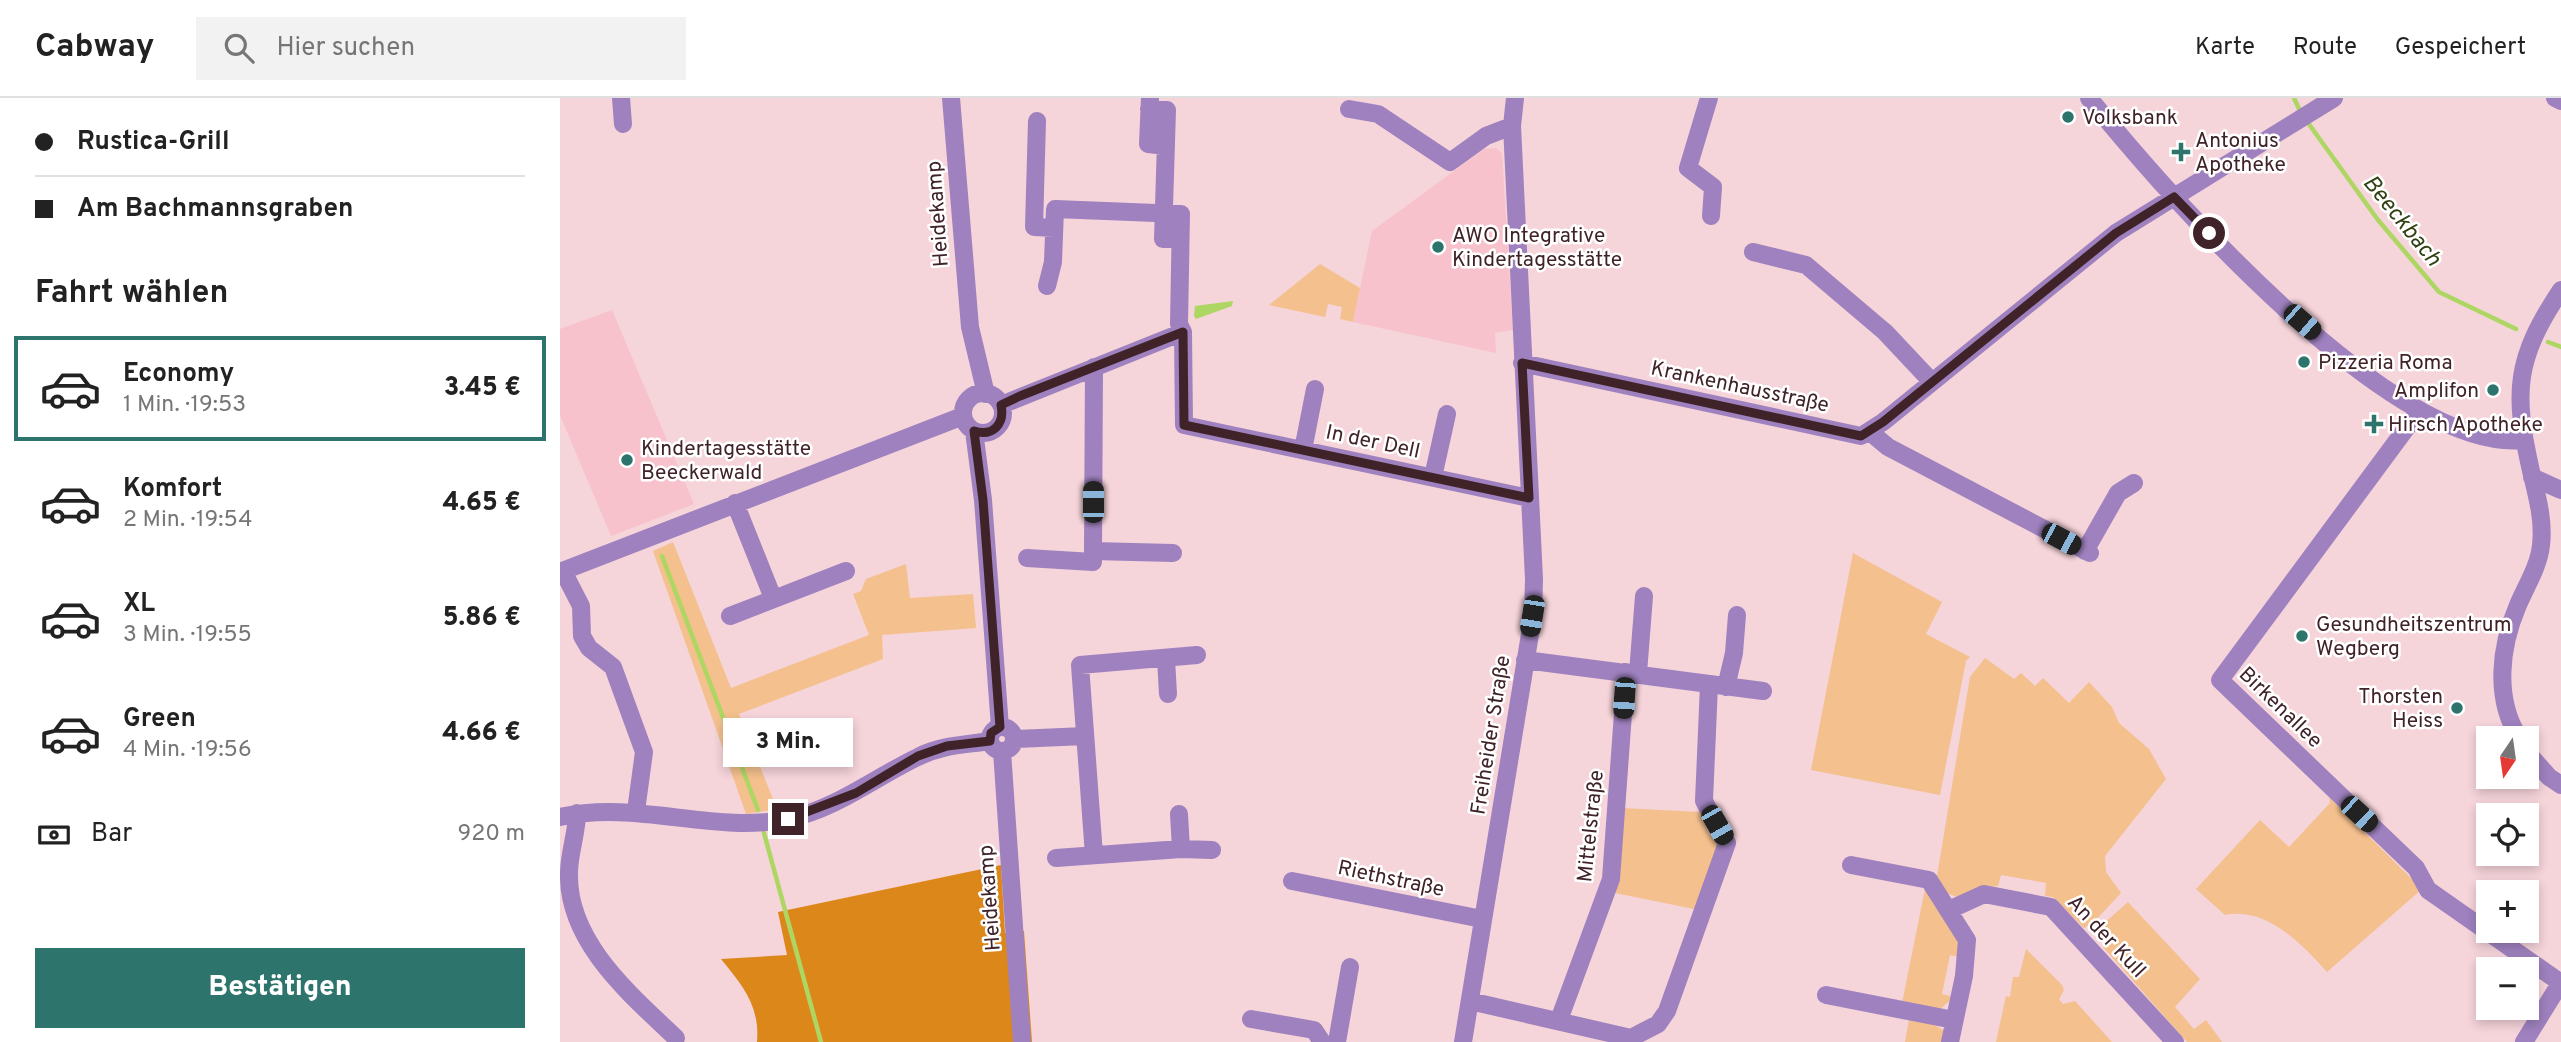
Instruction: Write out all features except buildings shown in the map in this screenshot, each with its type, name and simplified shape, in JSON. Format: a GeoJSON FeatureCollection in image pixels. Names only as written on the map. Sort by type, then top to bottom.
{"type":"FeatureCollection","features":[{"type":"Feature","properties":{"kind":"street"},"geometry":{"type":"LineString","coordinates":[[621,98],[623,124]]}},
{"type":"Feature","properties":{"kind":"street","name":"Heidekamp"},"geometry":{"type":"LineString","coordinates":[[951,98],[970,327],[979,395]]}},
{"type":"Feature","properties":{"kind":"street","name":"Freiheider Straße"},"geometry":{"type":"LineString","coordinates":[[1463,1042],[1532,616],[1534,579],[1512,126],[1515,98]]}},
{"type":"Feature","properties":{"kind":"street"},"geometry":{"type":"LineString","coordinates":[[1709,98],[1688,168],[1713,187],[1715,198],[1712,216]]}},
{"type":"Feature","properties":{"kind":"street"},"geometry":{"type":"LineString","coordinates":[[2089,98],[2174,197],[2269,293],[2377,384],[2419,411],[2475,437],[2501,441],[2524,440]]}},
{"type":"Feature","properties":{"kind":"street"},"geometry":{"type":"LineString","coordinates":[[2134,482],[2118,493],[2087,552],[1888,447],[1870,432],[2116,233],[2334,98]]}},
{"type":"Feature","properties":{"kind":"street"},"geometry":{"type":"LineString","coordinates":[[2555,98],[2561,101]]}},
{"type":"Feature","properties":{"kind":"street"},"geometry":{"type":"LineString","coordinates":[[1149,104],[1167,110],[1164,213]]}},
{"type":"Feature","properties":{"kind":"street"},"geometry":{"type":"LineString","coordinates":[[1349,109],[1378,114],[1450,162],[1486,136],[1512,126]]}},
{"type":"Feature","properties":{"kind":"street"},"geometry":{"type":"LineString","coordinates":[[1037,121],[1034,227],[1054,228]]}},
{"type":"Feature","properties":{"kind":"street"},"geometry":{"type":"LineString","coordinates":[[963,415],[965,405],[979,395],[1001,405],[1183,332],[1179,324],[1181,214],[1034,207]]}},
{"type":"Feature","properties":{"kind":"street"},"geometry":{"type":"LineString","coordinates":[[1047,286],[1053,262],[1055,209]]}},
{"type":"Feature","properties":{"kind":"street"},"geometry":{"type":"LineString","coordinates":[[1753,252],[1806,265],[1885,332],[1932,382]]}},
{"type":"Feature","properties":{"kind":"street"},"geometry":{"type":"LineString","coordinates":[[2515,726],[2503,692],[2502,656],[2541,546],[2541,513],[2524,440],[2519,397],[2521,374],[2538,324],[2561,290]]}},
{"type":"Feature","properties":{"kind":"street","name":"In der Dell"},"geometry":{"type":"LineString","coordinates":[[1183,332],[1184,425],[1529,498]]}},
{"type":"Feature","properties":{"kind":"street","name":"Krankenhausstraße"},"geometry":{"type":"LineString","coordinates":[[1522,363],[1861,436],[1870,432]]}},
{"type":"Feature","properties":{"kind":"street"},"geometry":{"type":"LineString","coordinates":[[1027,558],[1093,562],[1094,367]]}},
{"type":"Feature","properties":{"kind":"street","name":"In der Dell"},"geometry":{"type":"LineString","coordinates":[[1303,450],[1315,389]]}},
{"type":"Feature","properties":{"kind":"street","name":"Heidekamp"},"geometry":{"type":"LineString","coordinates":[[1001,405],[1002,418],[983,431],[983,500],[1022,1042]]}},
{"type":"Feature","properties":{"kind":"street","name":"Birkenallee"},"geometry":{"type":"LineString","coordinates":[[2419,411],[2220,680],[2416,868],[2428,890],[2561,982]]}},
{"type":"Feature","properties":{"kind":"street","name":"In der Dell"},"geometry":{"type":"LineString","coordinates":[[1433,477],[1447,414]]}},
{"type":"Feature","properties":{"kind":"street"},"geometry":{"type":"LineString","coordinates":[[963,415],[983,431]]}},
{"type":"Feature","properties":{"kind":"street"},"geometry":{"type":"LineString","coordinates":[[636,811],[644,752],[613,667],[589,648],[582,636],[581,606],[561,572],[963,415]]}},
{"type":"Feature","properties":{"kind":"street"},"geometry":{"type":"LineString","coordinates":[[2532,477],[2561,490]]}},
{"type":"Feature","properties":{"kind":"street"},"geometry":{"type":"LineString","coordinates":[[735,503],[774,598]]}},
{"type":"Feature","properties":{"kind":"street"},"geometry":{"type":"LineString","coordinates":[[1093,551],[1173,553]]}},
{"type":"Feature","properties":{"kind":"street"},"geometry":{"type":"LineString","coordinates":[[730,616],[846,570]]}},
{"type":"Feature","properties":{"kind":"street","name":"Mittelstraße"},"geometry":{"type":"LineString","coordinates":[[1559,1020],[1611,879],[1632,673],[1644,596]]}},
{"type":"Feature","properties":{"kind":"street"},"geometry":{"type":"LineString","coordinates":[[1470,1001],[1559,1020],[1630,1040],[1658,1024],[1667,1011],[1727,844],[1704,801],[1718,686],[1734,653],[1737,615]]}},
{"type":"Feature","properties":{"kind":"street"},"geometry":{"type":"LineString","coordinates":[[1094,855],[1080,665],[1197,655]]}},
{"type":"Feature","properties":{"kind":"street"},"geometry":{"type":"LineString","coordinates":[[1166,659],[1168,694]]}},
{"type":"Feature","properties":{"kind":"street"},"geometry":{"type":"LineString","coordinates":[[1525,660],[1763,691]]}},
{"type":"Feature","properties":{"kind":"street"},"geometry":{"type":"LineString","coordinates":[[676,1038],[616,979],[595,950],[577,915],[569,874],[568,815],[636,811],[741,821],[788,819],[856,793],[918,756],[947,746],[1085,736]]}},
{"type":"Feature","properties":{"kind":"street"},"geometry":{"type":"LineString","coordinates":[[2539,766],[2561,785]]}},
{"type":"Feature","properties":{"kind":"street"},"geometry":{"type":"LineString","coordinates":[[1179,814],[1181,849]]}},
{"type":"Feature","properties":{"kind":"street"},"geometry":{"type":"LineString","coordinates":[[1056,858],[1181,849],[1212,850]]}},
{"type":"Feature","properties":{"kind":"street"},"geometry":{"type":"LineString","coordinates":[[1851,865],[1929,880],[1967,940],[1968,951],[1950,1042]]}},
{"type":"Feature","properties":{"kind":"street","name":"Riethstraße"},"geometry":{"type":"LineString","coordinates":[[1292,881],[1482,919]]}},
{"type":"Feature","properties":{"kind":"street","name":"An der Kull"},"geometry":{"type":"LineString","coordinates":[[1949,910],[1983,894],[2051,907],[2175,1042]]}},
{"type":"Feature","properties":{"kind":"street"},"geometry":{"type":"LineString","coordinates":[[1337,1042],[1350,967]]}},
{"type":"Feature","properties":{"kind":"street"},"geometry":{"type":"LineString","coordinates":[[2525,1042],[2561,982]]}},
{"type":"Feature","properties":{"kind":"street"},"geometry":{"type":"LineString","coordinates":[[1826,996],[1954,1020]]}},
{"type":"Feature","properties":{"kind":"street"},"geometry":{"type":"LineString","coordinates":[[1251,1019],[1314,1030],[1322,1042]]}},
{"type":"Feature","properties":{"kind":"shaded area","name":"AWO Integrative Kindertagesstätte"},"geometry":{"type":"Polygon","coordinates":[[[1496,148],[1502,153],[1513,330],[1495,333],[1496,353],[1353,322],[1372,231],[1484,149],[1496,148]]]}},
{"type":"Feature","properties":{"kind":"shaded area"},"geometry":{"type":"Polygon","coordinates":[[[1320,264],[1360,288],[1353,322],[1340,319],[1342,307],[1328,304],[1325,317],[1269,305],[1320,264]]]}},
{"type":"Feature","properties":{"kind":"shaded area"},"geometry":{"type":"Polygon","coordinates":[[[1233,301],[1232,306],[1196,319],[1194,316],[1195,306],[1233,301]]]}},
{"type":"Feature","properties":{"kind":"shaded area","name":"Kindertagesstätte Beeckerwald"},"geometry":{"type":"Polygon","coordinates":[[[612,310],[694,504],[611,536],[560,415],[560,329],[612,310]]]}},
{"type":"Feature","properties":{"kind":"shaded area"},"geometry":{"type":"Polygon","coordinates":[[[673,542],[731,688],[869,635],[853,594],[861,591],[866,579],[906,564],[910,598],[973,594],[976,628],[882,635],[883,659],[739,714],[777,809],[746,814],[653,551],[673,542]]]}},
{"type":"Feature","properties":{"kind":"shaded area"},"geometry":{"type":"Polygon","coordinates":[[[1853,553],[1942,602],[1926,634],[1970,657],[1966,661],[1940,795],[1811,770],[1853,553]]]}},
{"type":"Feature","properties":{"kind":"shaded area"},"geometry":{"type":"Polygon","coordinates":[[[1985,658],[2014,679],[2021,673],[2035,686],[2043,678],[2069,703],[2089,682],[2112,707],[2119,723],[2149,749],[2166,779],[2105,856],[2106,872],[2121,893],[2091,925],[2084,928],[2053,897],[2045,896],[2046,883],[2001,875],[1998,886],[1975,888],[1960,898],[1946,893],[1937,876],[1970,677],[1985,658]]]}},
{"type":"Feature","properties":{"kind":"shaded area"},"geometry":{"type":"Polygon","coordinates":[[[2329,797],[2422,889],[2327,972],[2295,939],[2282,930],[2255,916],[2225,915],[2196,889],[2260,820],[2289,847],[2330,803],[2329,797]]]}},
{"type":"Feature","properties":{"kind":"shaded area"},"geometry":{"type":"Polygon","coordinates":[[[1622,808],[1700,812],[1709,834],[1720,844],[1699,910],[1615,893],[1622,808]]]}},
{"type":"Feature","properties":{"kind":"shaded area"},"geometry":{"type":"Polygon","coordinates":[[[1001,865],[1005,933],[1024,931],[1032,1042],[757,1042],[753,1007],[743,988],[721,959],[787,955],[778,912],[1001,865]]]}},
{"type":"Feature","properties":{"kind":"shaded area"},"geometry":{"type":"Polygon","coordinates":[[[1925,889],[1961,941],[1960,957],[1950,955],[1942,994],[1954,997],[1939,1010],[1902,1003],[1925,889]]]}},
{"type":"Feature","properties":{"kind":"shaded area"},"geometry":{"type":"Polygon","coordinates":[[[2128,902],[2200,979],[2175,1007],[2194,1029],[2206,1020],[2222,1042],[2187,1042],[2103,947],[2109,937],[2102,925],[2128,902]]]}},
{"type":"Feature","properties":{"kind":"shaded area"},"geometry":{"type":"Polygon","coordinates":[[[2026,949],[2062,985],[2064,990],[2059,999],[2063,1004],[2075,1001],[2112,1042],[1996,1042],[2006,996],[2010,997],[2013,977],[2019,977],[2026,949]]]}},
{"type":"Feature","properties":{"kind":"shaded area"},"geometry":{"type":"Polygon","coordinates":[[[1909,1020],[1933,1024],[1943,1030],[1945,1042],[1905,1042],[1909,1020]]]}},
{"type":"Feature","properties":{"kind":"waterway","name":"Beeckbach"},"geometry":{"type":"LineString","coordinates":[[2294,98],[2301,113]]}},
{"type":"Feature","properties":{"kind":"waterway","name":"Beeckbach"},"geometry":{"type":"LineString","coordinates":[[2306,120],[2378,220],[2439,292],[2516,329]]}},
{"type":"Feature","properties":{"kind":"waterway","name":"Beeckbach"},"geometry":{"type":"LineString","coordinates":[[2548,342],[2561,347]]}},
{"type":"Feature","properties":{"kind":"waterway"},"geometry":{"type":"LineString","coordinates":[[662,556],[758,810]]}},
{"type":"Feature","properties":{"kind":"waterway"},"geometry":{"type":"LineString","coordinates":[[764,833],[821,1042]]}},
{"type":"Feature","properties":{"kind":"place","name":"Volksbank"},"geometry":{"type":"Point","coordinates":[2068,117]}},
{"type":"Feature","properties":{"kind":"place","name":"Antonius Apotheke"},"geometry":{"type":"Point","coordinates":[2181,152]}},
{"type":"Feature","properties":{"kind":"place","name":"AWO Integrative Kindertagesstätte"},"geometry":{"type":"Point","coordinates":[1438,247]}},
{"type":"Feature","properties":{"kind":"place","name":"Pizzeria Roma"},"geometry":{"type":"Point","coordinates":[2304,362]}},
{"type":"Feature","properties":{"kind":"place","name":"Amplifon"},"geometry":{"type":"Point","coordinates":[2493,390]}},
{"type":"Feature","properties":{"kind":"place","name":"Hirsch Apotheke"},"geometry":{"type":"Point","coordinates":[2374,424]}},
{"type":"Feature","properties":{"kind":"place","name":"Kindertagesstätte Beeckerwald"},"geometry":{"type":"Point","coordinates":[627,460]}},
{"type":"Feature","properties":{"kind":"place","name":"Gesundheitszentrum Wegberg"},"geometry":{"type":"Point","coordinates":[2302,636]}},
{"type":"Feature","properties":{"kind":"place","name":"Thorsten Heiss"},"geometry":{"type":"Point","coordinates":[2457,708]}},
{"type":"Feature","properties":{"kind":"route"},"geometry":{"type":"LineString","coordinates":[[788,819],[856,793],[918,756],[947,746],[990,741],[991,733],[1000,727],[983,500],[974,431],[986,433],[997,428],[1002,418],[1001,405],[1020,396],[1183,332],[1184,425],[1529,498],[1522,363],[1861,436],[1883,422],[2116,233],[2154,208],[2174,197],[2209,233]]}}]}
